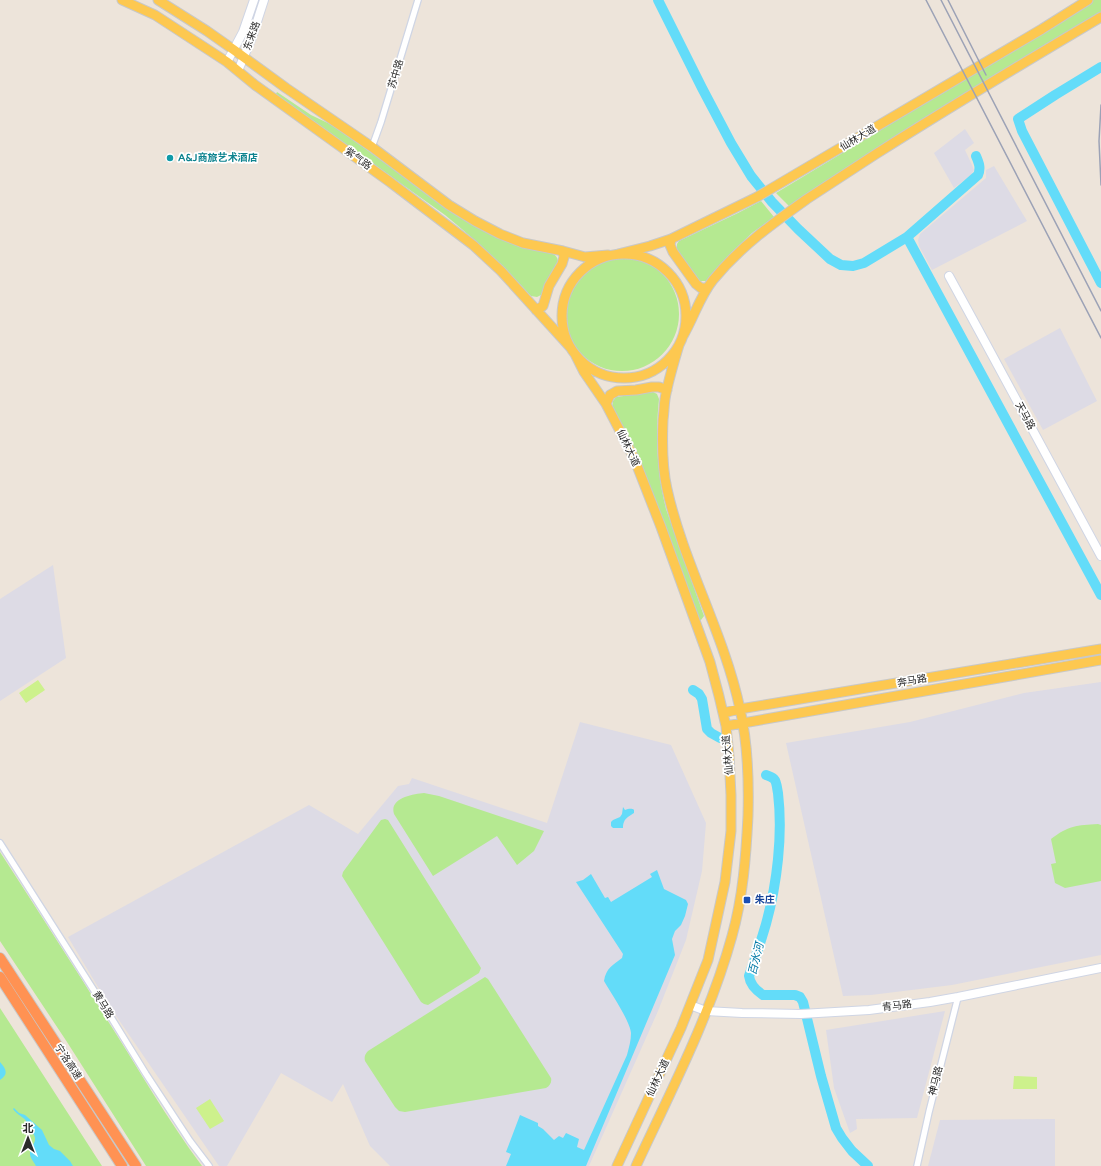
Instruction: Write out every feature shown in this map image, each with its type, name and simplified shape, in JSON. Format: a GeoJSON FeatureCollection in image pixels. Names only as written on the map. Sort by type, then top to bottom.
{"type":"FeatureCollection","features":[{"type":"Feature","properties":{"kind":"highway","name":"宁洛高速"},"geometry":{"type":"LineString","coordinates":[[0,958],[136,1166]]}},
{"type":"Feature","properties":{"kind":"highway","name":"宁洛高速"},"geometry":{"type":"LineString","coordinates":[[0,977],[122,1166]]}},
{"type":"Feature","properties":{"kind":"main road","name":"紫气路"},"geometry":{"type":"LineString","coordinates":[[122,0],[155,15],[227,62],[275,100],[390,182],[473,245],[501,271],[573,351]]}},
{"type":"Feature","properties":{"kind":"main road","name":"紫气路"},"geometry":{"type":"LineString","coordinates":[[158,0],[234,50],[372,147],[449,205],[475,221],[500,234],[523,243],[564,251],[585,257],[608,255]]}},
{"type":"Feature","properties":{"kind":"main road","name":"仙林大道"},"geometry":{"type":"LineString","coordinates":[[618,254],[671,239],[772,189],[1088,0]]}},
{"type":"Feature","properties":{"kind":"main road"},"geometry":{"type":"LineString","coordinates":[[683,336],[707,288],[734,256],[753,238],[776,220],[932,119],[1101,17]]}},
{"type":"Feature","properties":{"kind":"main road"},"geometry":{"type":"LineString","coordinates":[[183,32],[188,32],[191,28],[190,20]]}},
{"type":"Feature","properties":{"kind":"main road"},"geometry":{"type":"LineString","coordinates":[[275,100],[273,93],[275,90],[278,88],[286,88]]}},
{"type":"Feature","properties":{"kind":"main road"},"geometry":{"type":"LineString","coordinates":[[671,239],[670,245],[673,252],[696,284],[701,288],[707,288]]}},
{"type":"Feature","properties":{"kind":"main road"},"geometry":{"type":"LineString","coordinates":[[536,310],[542,306],[549,286],[562,264],[564,251]]}},
{"type":"Feature","properties":{"kind":"main road"},"geometry":{"type":"LineString","coordinates":[[618,254],[630,254],[647,258],[660,264],[674,277],[681,289],[686,304],[687,317],[680,345],[671,357],[658,368],[644,375],[626,378],[607,376],[595,371],[585,364],[573,351],[563,330],[562,318],[562,307],[565,294],[568,287],[579,272],[594,261],[608,255],[618,254]]}},
{"type":"Feature","properties":{"kind":"main road","name":"仙林大道"},"geometry":{"type":"LineString","coordinates":[[636,1166],[677,1079],[706,1011],[724,962],[732,934],[742,885],[748,812],[748,776],[740,709],[719,637],[694,574],[672,509],[667,487],[663,446],[664,404],[680,345]]}},
{"type":"Feature","properties":{"kind":"main road","name":"仙林大道"},"geometry":{"type":"LineString","coordinates":[[573,351],[584,372],[606,404],[634,458],[661,527],[710,662],[726,726],[729,756],[731,831],[725,882],[709,957],[690,1005],[617,1166]]}},
{"type":"Feature","properties":{"kind":"main road"},"geometry":{"type":"LineString","coordinates":[[606,404],[610,395],[617,391],[652,387],[660,387],[667,390]]}},
{"type":"Feature","properties":{"kind":"main road","name":"奔马路"},"geometry":{"type":"LineString","coordinates":[[723,713],[1101,649]]}},
{"type":"Feature","properties":{"kind":"main road","name":"奔马路"},"geometry":{"type":"LineString","coordinates":[[726,726],[1101,660]]}},
{"type":"Feature","properties":{"kind":"main road"},"geometry":{"type":"LineString","coordinates":[[709,957],[724,962]]}},
{"type":"Feature","properties":{"kind":"street","name":"东来路"},"geometry":{"type":"LineString","coordinates":[[227,62],[243,32],[254,0]]}},
{"type":"Feature","properties":{"kind":"street","name":"东来路"},"geometry":{"type":"LineString","coordinates":[[238,71],[252,37],[264,0]]}},
{"type":"Feature","properties":{"kind":"street","name":"苏中路"},"geometry":{"type":"LineString","coordinates":[[372,147],[418,0]]}},
{"type":"Feature","properties":{"kind":"street","name":"天马路"},"geometry":{"type":"LineString","coordinates":[[949,276],[1101,556]]}},
{"type":"Feature","properties":{"kind":"street","name":"黄马路"},"geometry":{"type":"LineString","coordinates":[[0,843],[146,1074],[190,1141],[209,1166]]}},
{"type":"Feature","properties":{"kind":"street","name":"青马路"},"geometry":{"type":"LineString","coordinates":[[690,1005],[706,1011],[742,1013],[801,1014],[868,1010],[958,998],[1101,968]]}},
{"type":"Feature","properties":{"kind":"street","name":"神马路"},"geometry":{"type":"LineString","coordinates":[[917,1166],[958,998]]}},
{"type":"Feature","properties":{"kind":"shaded area"},"geometry":{"type":"Polygon","coordinates":[[[965,129],[974,143],[965,150],[974,170],[971,175],[954,188],[934,153],[965,129]]]}},
{"type":"Feature","properties":{"kind":"shaded area"},"geometry":{"type":"Polygon","coordinates":[[[994,166],[1027,221],[932,270],[919,246],[918,240],[920,234],[986,178],[986,170],[994,166]]]}},
{"type":"Feature","properties":{"kind":"shaded area"},"geometry":{"type":"Polygon","coordinates":[[[1060,328],[1097,401],[1043,430],[1004,359],[1060,328]]]}},
{"type":"Feature","properties":{"kind":"shaded area"},"geometry":{"type":"Polygon","coordinates":[[[53,565],[66,658],[0,701],[0,599],[53,565]]]}},
{"type":"Feature","properties":{"kind":"shaded area"},"geometry":{"type":"Polygon","coordinates":[[[1101,682],[1101,955],[952,985],[871,995],[843,996],[786,743],[910,722],[1024,693],[1101,682]]]}},
{"type":"Feature","properties":{"kind":"shaded area"},"geometry":{"type":"Polygon","coordinates":[[[580,722],[671,745],[706,823],[702,871],[686,940],[658,1011],[589,1166],[390,1166],[370,1146],[343,1084],[332,1102],[281,1073],[227,1166],[219,1166],[110,1007],[68,937],[309,805],[358,834],[398,786],[409,784],[412,778],[547,823],[580,722]]]}},
{"type":"Feature","properties":{"kind":"shaded area"},"geometry":{"type":"Polygon","coordinates":[[[945,1011],[917,1118],[856,1119],[857,1129],[850,1133],[834,1088],[826,1030],[945,1011]]]}},
{"type":"Feature","properties":{"kind":"shaded area"},"geometry":{"type":"Polygon","coordinates":[[[1055,1119],[1055,1166],[928,1166],[940,1120],[1055,1119]]]}},
{"type":"Feature","properties":{"kind":"green space"},"geometry":{"type":"Polygon","coordinates":[[[1093,0],[1101,0],[1101,12],[980,84],[789,206],[776,193],[1055,25],[1093,0]]]}},
{"type":"Feature","properties":{"kind":"green space"},"geometry":{"type":"Polygon","coordinates":[[[277,92],[311,115],[332,125],[454,212],[528,248],[553,254],[557,258],[558,263],[543,294],[537,297],[531,296],[490,254],[445,215],[276,94],[277,92]]]}},
{"type":"Feature","properties":{"kind":"green space"},"geometry":{"type":"Polygon","coordinates":[[[761,201],[774,217],[752,233],[731,253],[707,281],[700,281],[677,252],[677,244],[679,241],[761,201]]]}},
{"type":"Feature","properties":{"kind":"green space"},"geometry":{"type":"Polygon","coordinates":[[[622,257],[644,261],[654,266],[670,282],[675,292],[679,314],[675,336],[670,346],[654,362],[644,367],[622,371],[600,367],[590,362],[574,346],[569,336],[565,314],[569,292],[574,282],[590,266],[600,261],[622,257]]]}},
{"type":"Feature","properties":{"kind":"green space"},"geometry":{"type":"Polygon","coordinates":[[[653,392],[657,394],[659,399],[657,441],[663,495],[666,509],[704,616],[701,620],[697,619],[660,511],[626,433],[612,408],[613,401],[616,397],[653,392]]]}},
{"type":"Feature","properties":{"kind":"green space"},"geometry":{"type":"Polygon","coordinates":[[[38,680],[45,690],[26,703],[19,693],[38,680]]]}},
{"type":"Feature","properties":{"kind":"green space"},"geometry":{"type":"Polygon","coordinates":[[[424,793],[439,796],[544,831],[534,851],[517,865],[497,836],[433,876],[394,814],[393,809],[395,804],[403,798],[414,794],[424,793]]]}},
{"type":"Feature","properties":{"kind":"green space"},"geometry":{"type":"Polygon","coordinates":[[[381,820],[388,820],[481,968],[479,973],[428,1005],[421,1002],[342,876],[343,872],[381,820]]]}},
{"type":"Feature","properties":{"kind":"green space"},"geometry":{"type":"Polygon","coordinates":[[[1098,824],[1101,825],[1101,881],[1065,888],[1055,883],[1051,864],[1056,863],[1051,839],[1063,831],[1073,827],[1098,824]]]}},
{"type":"Feature","properties":{"kind":"green space"},"geometry":{"type":"Polygon","coordinates":[[[0,852],[165,1112],[202,1166],[146,1166],[67,1042],[0,941],[0,852]]]}},
{"type":"Feature","properties":{"kind":"green space"},"geometry":{"type":"Polygon","coordinates":[[[485,977],[488,979],[551,1078],[550,1085],[546,1088],[405,1112],[399,1111],[365,1061],[366,1053],[485,977]]]}},
{"type":"Feature","properties":{"kind":"green space"},"geometry":{"type":"Polygon","coordinates":[[[0,1008],[102,1166],[0,1166],[0,1008]]]}},
{"type":"Feature","properties":{"kind":"green space"},"geometry":{"type":"Polygon","coordinates":[[[1014,1076],[1037,1077],[1037,1089],[1013,1089],[1014,1076]]]}},
{"type":"Feature","properties":{"kind":"green space"},"geometry":{"type":"Polygon","coordinates":[[[210,1099],[224,1121],[210,1129],[196,1108],[210,1099]]]}},
{"type":"Feature","properties":{"kind":"water"},"geometry":{"type":"Polygon","coordinates":[[[623,807],[625,810],[633,809],[634,813],[626,819],[623,824],[623,828],[613,828],[611,826],[611,822],[620,817],[623,807]]]}},
{"type":"Feature","properties":{"kind":"water"},"geometry":{"type":"Polygon","coordinates":[[[657,870],[664,889],[686,900],[688,904],[681,925],[675,931],[672,939],[675,955],[586,1166],[506,1166],[511,1154],[506,1152],[520,1115],[538,1123],[538,1126],[554,1140],[559,1136],[563,1138],[566,1133],[579,1139],[577,1147],[584,1150],[627,1055],[629,1047],[631,1036],[630,1028],[624,1014],[604,981],[608,970],[622,958],[623,954],[576,882],[583,880],[591,874],[605,898],[608,897],[611,902],[652,877],[650,874],[657,870]]]}},
{"type":"Feature","properties":{"kind":"water"},"geometry":{"type":"Polygon","coordinates":[[[0,1062],[6,1071],[6,1074],[0,1080],[0,1062]]]}},
{"type":"Feature","properties":{"kind":"water"},"geometry":{"type":"Polygon","coordinates":[[[14,1108],[19,1113],[25,1115],[42,1130],[49,1145],[60,1151],[73,1166],[36,1166],[30,1154],[35,1137],[27,1128],[25,1120],[14,1111],[14,1108]]]}},
{"type":"Feature","properties":{"kind":"waterway"},"geometry":{"type":"LineString","coordinates":[[658,0],[731,143],[751,176],[772,202],[798,229],[830,259],[841,265],[853,266],[864,263],[907,237],[978,175],[979,166],[976,156]]}},
{"type":"Feature","properties":{"kind":"waterway"},"geometry":{"type":"LineString","coordinates":[[1101,67],[1018,119],[1022,131],[1101,283]]}},
{"type":"Feature","properties":{"kind":"waterway"},"geometry":{"type":"LineString","coordinates":[[907,237],[1101,595]]}},
{"type":"Feature","properties":{"kind":"waterway","name":"百水河"},"geometry":{"type":"LineString","coordinates":[[693,690],[699,694],[702,699],[707,729],[720,738]]}},
{"type":"Feature","properties":{"kind":"waterway","name":"百水河"},"geometry":{"type":"LineString","coordinates":[[766,775],[775,780],[778,793],[780,826],[778,859],[770,909],[749,976],[754,987],[763,995],[795,995],[800,997],[803,1002],[821,1076],[836,1128],[852,1151],[868,1166]]}},
{"type":"Feature","properties":{"kind":"railway"},"geometry":{"type":"LineString","coordinates":[[926,0],[1101,338]]}},
{"type":"Feature","properties":{"kind":"railway"},"geometry":{"type":"LineString","coordinates":[[941,0],[1101,311]]}},
{"type":"Feature","properties":{"kind":"railway"},"geometry":{"type":"LineString","coordinates":[[948,0],[986,75]]}},
{"type":"Feature","properties":{"kind":"railway"},"geometry":{"type":"LineString","coordinates":[[1101,105],[1099,141],[1101,185]]}},
{"type":"Feature","properties":{"kind":"place","name":"A&J商旅艺术酒店"},"geometry":{"type":"Point","coordinates":[170,158]}},
{"type":"Feature","properties":{"kind":"place","name":"朱庄"},"geometry":{"type":"Point","coordinates":[747,900]}}]}
